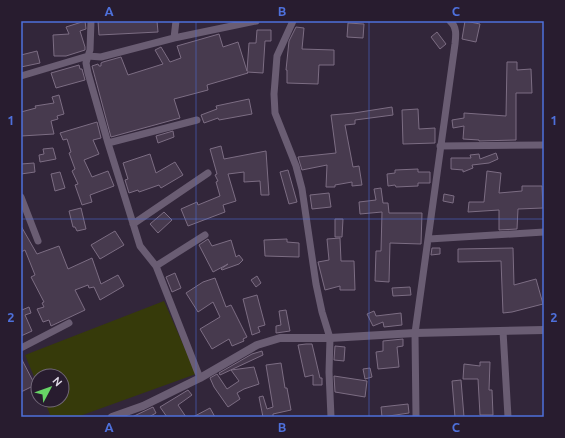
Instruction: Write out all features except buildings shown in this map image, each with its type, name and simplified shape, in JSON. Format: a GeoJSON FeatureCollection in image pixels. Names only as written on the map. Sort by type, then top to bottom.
{"type":"FeatureCollection","features":[{"type":"Feature","properties":{"kind":"street"},"geometry":{"type":"LineString","coordinates":[[90,21],[90,50],[86,63],[108,143],[140,246],[156,266],[200,378]]}},
{"type":"Feature","properties":{"kind":"street"},"geometry":{"type":"LineString","coordinates":[[174,38],[176,21]]}},
{"type":"Feature","properties":{"kind":"street"},"geometry":{"type":"LineString","coordinates":[[21,76],[88,56],[101,57],[174,38],[256,21]]}},
{"type":"Feature","properties":{"kind":"street"},"geometry":{"type":"LineString","coordinates":[[293,21],[278,56],[274,94],[275,113],[296,166],[302,189],[316,284],[322,312],[330,338],[329,372],[331,417]]}},
{"type":"Feature","properties":{"kind":"street"},"geometry":{"type":"LineString","coordinates":[[416,417],[415,333],[455,44],[456,30],[450,21]]}},
{"type":"Feature","properties":{"kind":"street"},"geometry":{"type":"LineString","coordinates":[[108,143],[197,120]]}},
{"type":"Feature","properties":{"kind":"street"},"geometry":{"type":"LineString","coordinates":[[440,146],[544,145]]}},
{"type":"Feature","properties":{"kind":"street"},"geometry":{"type":"LineString","coordinates":[[133,224],[208,173]]}},
{"type":"Feature","properties":{"kind":"street"},"geometry":{"type":"LineString","coordinates":[[21,197],[38,242]]}},
{"type":"Feature","properties":{"kind":"street"},"geometry":{"type":"LineString","coordinates":[[429,239],[544,232]]}},
{"type":"Feature","properties":{"kind":"street"},"geometry":{"type":"LineString","coordinates":[[156,266],[205,235]]}},
{"type":"Feature","properties":{"kind":"street"},"geometry":{"type":"LineString","coordinates":[[21,348],[69,323]]}},
{"type":"Feature","properties":{"kind":"street"},"geometry":{"type":"LineString","coordinates":[[503,330],[508,417]]}},
{"type":"Feature","properties":{"kind":"street"},"geometry":{"type":"LineString","coordinates":[[112,417],[143,406],[200,378],[257,345],[280,338],[330,338],[415,333],[544,330]]}},
{"type":"Feature","properties":{"kind":"green space"},"geometry":{"type":"Polygon","coordinates":[[[164,301],[196,374],[77,417],[51,417],[47,408],[70,408],[70,368],[30,368],[25,355],[164,301]]]}}]}
